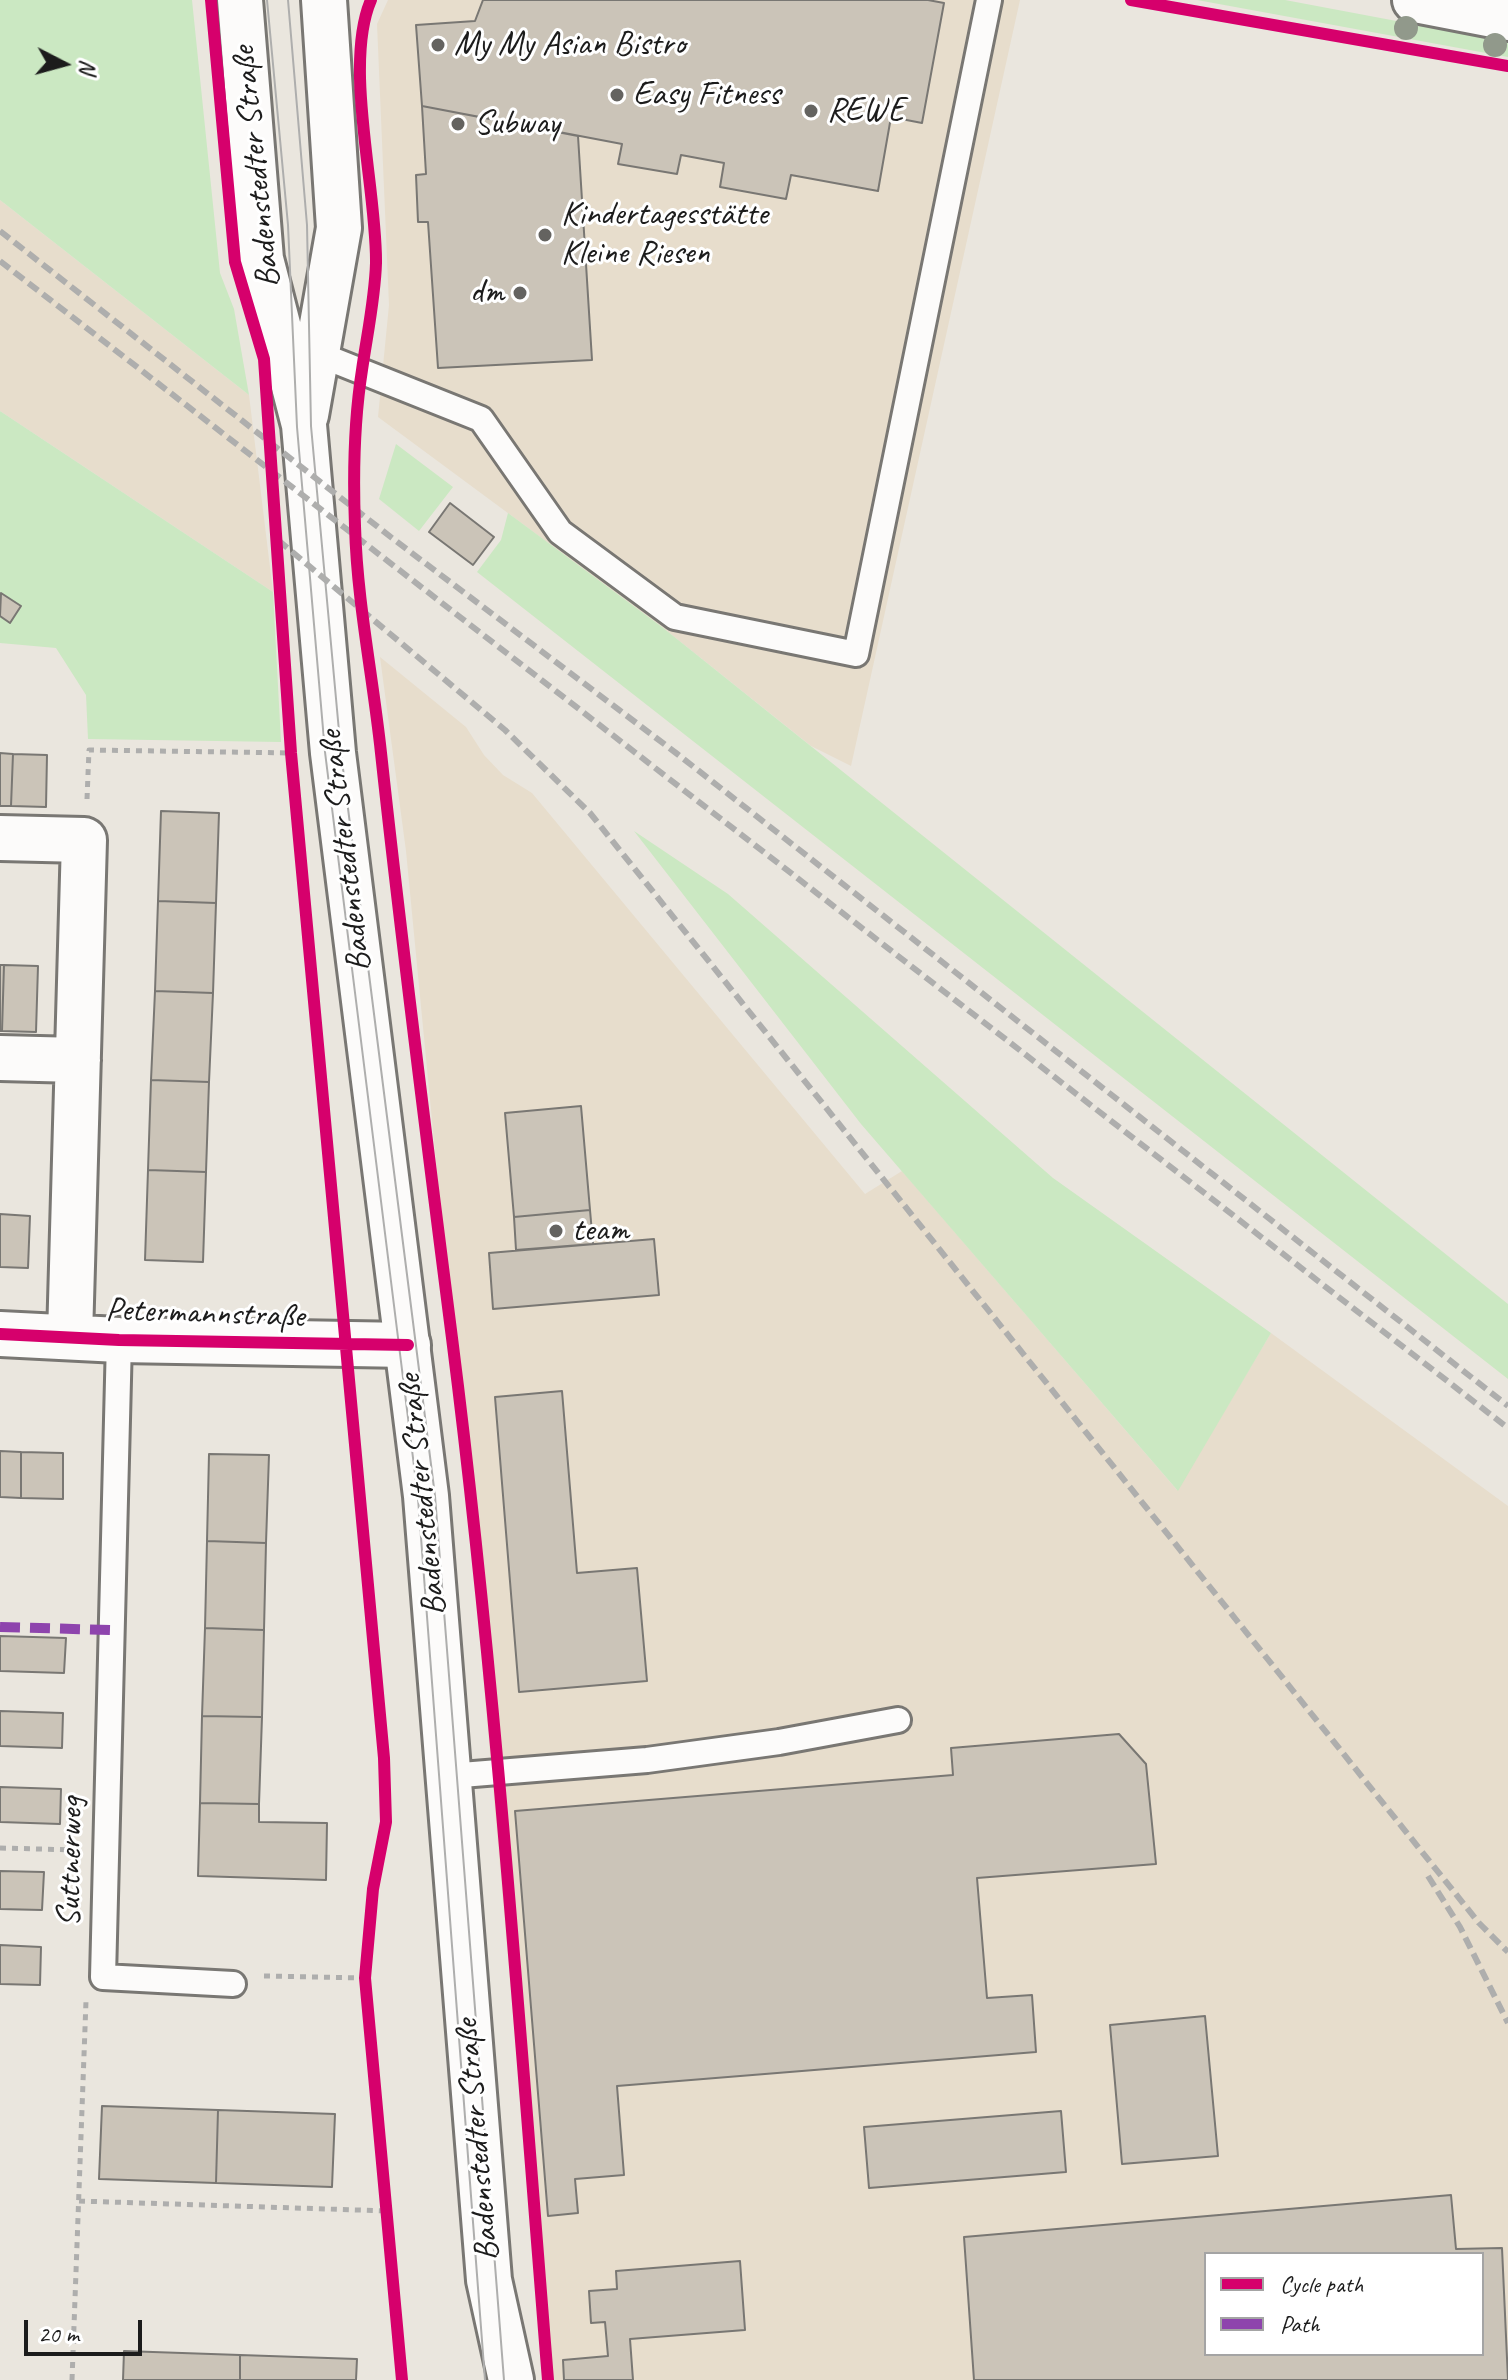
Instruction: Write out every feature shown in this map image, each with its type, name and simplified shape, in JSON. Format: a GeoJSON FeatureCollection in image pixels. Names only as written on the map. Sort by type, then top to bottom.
{"type":"FeatureCollection","features":[{"type":"Feature","properties":{"kind":"street","name":"Badenstedter Straße"},"geometry":{"type":"LineString","coordinates":[[240,0],[261,259],[304,425],[333,753],[426,1496],[489,2280],[511,2380]]}},
{"type":"Feature","properties":{"kind":"street"},"geometry":{"type":"LineString","coordinates":[[1415,0],[1508,18]]}},
{"type":"Feature","properties":{"kind":"street","name":"Badenstedter Straße"},"geometry":{"type":"LineString","coordinates":[[304,425],[339,228],[326,3]]}},
{"type":"Feature","properties":{"kind":"street"},"geometry":{"type":"LineString","coordinates":[[0,838],[84,840],[70,1337]]}},
{"type":"Feature","properties":{"kind":"street"},"geometry":{"type":"LineString","coordinates":[[0,1058],[78,1060]]}},
{"type":"Feature","properties":{"kind":"street","name":"Petermannstraße"},"geometry":{"type":"LineString","coordinates":[[0,1334],[119,1340],[408,1345]]}},
{"type":"Feature","properties":{"kind":"street","name":"Badenstedter Straße"},"geometry":{"type":"LineString","coordinates":[[481,2380],[489,2280]]}},
{"type":"Feature","properties":{"kind":"lane"},"geometry":{"type":"LineString","coordinates":[[318,354],[481,419],[560,532],[675,617],[856,654],[989,0]]}},
{"type":"Feature","properties":{"kind":"lane","name":"Suttnerweg"},"geometry":{"type":"LineString","coordinates":[[103,1977],[119,1340]]}},
{"type":"Feature","properties":{"kind":"lane"},"geometry":{"type":"LineString","coordinates":[[449,1776],[647,1760],[779,1742],[898,1720]]}},
{"type":"Feature","properties":{"kind":"lane"},"geometry":{"type":"LineString","coordinates":[[103,1977],[233,1984]]}},
{"type":"Feature","properties":{"kind":"path"},"geometry":{"type":"LineString","coordinates":[[84,840],[89,750],[333,753]]}},
{"type":"Feature","properties":{"kind":"path"},"geometry":{"type":"LineString","coordinates":[[0,1848],[106,1852]]}},
{"type":"Feature","properties":{"kind":"path"},"geometry":{"type":"LineString","coordinates":[[233,1984],[251,1975],[365,1978]]}},
{"type":"Feature","properties":{"kind":"path"},"geometry":{"type":"LineString","coordinates":[[72,2380],[86,1999],[103,1977]]}},
{"type":"Feature","properties":{"kind":"path"},"geometry":{"type":"LineString","coordinates":[[79,2201],[389,2211]]}},
{"type":"Feature","properties":{"kind":"shaded area"},"geometry":{"type":"Polygon","coordinates":[[[388,0],[1020,0],[851,766],[811,746],[662,627],[378,417],[389,305],[377,24],[388,0]]]}},
{"type":"Feature","properties":{"kind":"shaded area"},"geometry":{"type":"Polygon","coordinates":[[[0,200],[249,395],[273,592],[0,411],[0,200]]]}},
{"type":"Feature","properties":{"kind":"shaded area"},"geometry":{"type":"Polygon","coordinates":[[[380,657],[466,727],[484,755],[503,775],[532,793],[865,1194],[902,1171],[1177,1490],[1271,1333],[1508,1506],[1508,2380],[545,2380],[459,1400],[406,851],[380,657]]]}},
{"type":"Feature","properties":{"kind":"green space"},"geometry":{"type":"Polygon","coordinates":[[[0,0],[192,0],[220,273],[234,309],[249,395],[0,200],[0,0]]]}},
{"type":"Feature","properties":{"kind":"green space"},"geometry":{"type":"Polygon","coordinates":[[[1197,0],[1285,0],[1508,42],[1508,57],[1197,0]]]}},
{"type":"Feature","properties":{"kind":"green space"},"geometry":{"type":"Polygon","coordinates":[[[0,411],[273,592],[281,742],[88,739],[86,695],[56,648],[0,643],[0,411]]]}},
{"type":"Feature","properties":{"kind":"green space"},"geometry":{"type":"Polygon","coordinates":[[[396,444],[453,487],[419,531],[379,499],[396,444]]]}},
{"type":"Feature","properties":{"kind":"green space"},"geometry":{"type":"Polygon","coordinates":[[[508,513],[662,627],[1508,1304],[1508,1379],[477,572],[501,540],[508,513]]]}},
{"type":"Feature","properties":{"kind":"green space"},"geometry":{"type":"Polygon","coordinates":[[[634,831],[728,894],[1053,1178],[1271,1333],[1178,1491],[861,1124],[634,831]]]}},
{"type":"Feature","properties":{"kind":"building"},"geometry":{"type":"Polygon","coordinates":[[[483,0],[928,0],[944,3],[922,123],[891,117],[878,191],[791,175],[786,199],[720,187],[724,163],[681,155],[677,174],[618,164],[622,144],[422,106],[416,25],[475,21],[483,0]]]}},
{"type":"Feature","properties":{"kind":"building"},"geometry":{"type":"Polygon","coordinates":[[[422,106],[578,136],[592,360],[438,368],[428,222],[418,222],[416,175],[426,174],[422,106]]]}},
{"type":"Feature","properties":{"kind":"building"},"geometry":{"type":"Polygon","coordinates":[[[450,503],[494,537],[473,565],[429,532],[450,503]]]}},
{"type":"Feature","properties":{"kind":"building"},"geometry":{"type":"Polygon","coordinates":[[[1,593],[21,606],[10,623],[0,616],[1,593]]]}},
{"type":"Feature","properties":{"kind":"building"},"geometry":{"type":"Polygon","coordinates":[[[0,753],[13,754],[11,806],[0,806],[0,753]]]}},
{"type":"Feature","properties":{"kind":"building"},"geometry":{"type":"Polygon","coordinates":[[[13,754],[47,755],[46,807],[11,806],[13,754]]]}},
{"type":"Feature","properties":{"kind":"building"},"geometry":{"type":"Polygon","coordinates":[[[161,811],[219,813],[216,903],[158,901],[161,811]]]}},
{"type":"Feature","properties":{"kind":"building"},"geometry":{"type":"Polygon","coordinates":[[[158,901],[216,903],[213,993],[155,991],[158,901]]]}},
{"type":"Feature","properties":{"kind":"building"},"geometry":{"type":"Polygon","coordinates":[[[0,965],[4,965],[2,1031],[0,1031],[0,965]]]}},
{"type":"Feature","properties":{"kind":"building"},"geometry":{"type":"Polygon","coordinates":[[[4,965],[38,966],[36,1032],[2,1031],[4,965]]]}},
{"type":"Feature","properties":{"kind":"building"},"geometry":{"type":"Polygon","coordinates":[[[155,991],[213,993],[209,1082],[151,1080],[155,991]]]}},
{"type":"Feature","properties":{"kind":"building"},"geometry":{"type":"Polygon","coordinates":[[[151,1080],[209,1082],[206,1172],[148,1170],[151,1080]]]}},
{"type":"Feature","properties":{"kind":"building"},"geometry":{"type":"Polygon","coordinates":[[[581,1106],[590,1210],[514,1217],[505,1113],[581,1106]]]}},
{"type":"Feature","properties":{"kind":"building"},"geometry":{"type":"Polygon","coordinates":[[[148,1170],[206,1172],[203,1262],[145,1260],[148,1170]]]}},
{"type":"Feature","properties":{"kind":"building"},"geometry":{"type":"Polygon","coordinates":[[[590,1210],[593,1244],[516,1250],[514,1217],[590,1210]]]}},
{"type":"Feature","properties":{"kind":"building"},"geometry":{"type":"Polygon","coordinates":[[[0,1214],[30,1216],[28,1268],[0,1267],[0,1214]]]}},
{"type":"Feature","properties":{"kind":"building"},"geometry":{"type":"Polygon","coordinates":[[[654,1239],[659,1295],[493,1309],[489,1253],[654,1239]]]}},
{"type":"Feature","properties":{"kind":"building"},"geometry":{"type":"Polygon","coordinates":[[[562,1391],[577,1573],[637,1568],[647,1681],[519,1692],[495,1397],[562,1391]]]}},
{"type":"Feature","properties":{"kind":"building"},"geometry":{"type":"Polygon","coordinates":[[[0,1451],[21,1452],[21,1498],[0,1497],[0,1451]]]}},
{"type":"Feature","properties":{"kind":"building"},"geometry":{"type":"Polygon","coordinates":[[[21,1452],[63,1453],[63,1499],[21,1498],[21,1452]]]}},
{"type":"Feature","properties":{"kind":"building"},"geometry":{"type":"Polygon","coordinates":[[[209,1454],[269,1455],[266,1543],[207,1541],[209,1454]]]}},
{"type":"Feature","properties":{"kind":"building"},"geometry":{"type":"Polygon","coordinates":[[[207,1541],[266,1543],[264,1630],[205,1628],[207,1541]]]}},
{"type":"Feature","properties":{"kind":"building"},"geometry":{"type":"Polygon","coordinates":[[[205,1628],[264,1630],[262,1717],[202,1716],[205,1628]]]}},
{"type":"Feature","properties":{"kind":"building"},"geometry":{"type":"Polygon","coordinates":[[[0,1636],[66,1638],[64,1673],[0,1671],[0,1636]]]}},
{"type":"Feature","properties":{"kind":"building"},"geometry":{"type":"Polygon","coordinates":[[[0,1711],[63,1713],[62,1748],[0,1746],[0,1711]]]}},
{"type":"Feature","properties":{"kind":"building"},"geometry":{"type":"Polygon","coordinates":[[[202,1716],[262,1717],[259,1804],[200,1803],[202,1716]]]}},
{"type":"Feature","properties":{"kind":"building"},"geometry":{"type":"Polygon","coordinates":[[[1119,1734],[1146,1764],[1156,1864],[977,1878],[987,1998],[1032,1995],[1036,2052],[617,2086],[624,2175],[575,2179],[578,2213],[548,2216],[515,1811],[953,1775],[951,1748],[1119,1734]]]}},
{"type":"Feature","properties":{"kind":"building"},"geometry":{"type":"Polygon","coordinates":[[[0,1787],[61,1789],[60,1824],[0,1822],[0,1787]]]}},
{"type":"Feature","properties":{"kind":"building"},"geometry":{"type":"Polygon","coordinates":[[[200,1803],[259,1804],[259,1822],[327,1823],[326,1880],[198,1876],[200,1803]]]}},
{"type":"Feature","properties":{"kind":"building"},"geometry":{"type":"Polygon","coordinates":[[[0,1871],[44,1872],[42,1910],[0,1909],[0,1871]]]}},
{"type":"Feature","properties":{"kind":"building"},"geometry":{"type":"Polygon","coordinates":[[[0,1945],[41,1947],[40,1985],[0,1984],[0,1945]]]}},
{"type":"Feature","properties":{"kind":"building"},"geometry":{"type":"Polygon","coordinates":[[[1205,2016],[1218,2156],[1122,2164],[1110,2025],[1205,2016]]]}},
{"type":"Feature","properties":{"kind":"building"},"geometry":{"type":"Polygon","coordinates":[[[102,2106],[218,2110],[216,2183],[99,2179],[102,2106]]]}},
{"type":"Feature","properties":{"kind":"building"},"geometry":{"type":"Polygon","coordinates":[[[218,2110],[335,2114],[332,2187],[216,2183],[218,2110]]]}},
{"type":"Feature","properties":{"kind":"building"},"geometry":{"type":"Polygon","coordinates":[[[1061,2111],[1066,2172],[869,2188],[864,2127],[1061,2111]]]}},
{"type":"Feature","properties":{"kind":"building"},"geometry":{"type":"Polygon","coordinates":[[[1451,2195],[1456,2249],[1502,2248],[1508,2380],[974,2380],[964,2237],[1451,2195]]]}},
{"type":"Feature","properties":{"kind":"building"},"geometry":{"type":"Polygon","coordinates":[[[740,2261],[745,2330],[630,2339],[633,2380],[564,2380],[563,2360],[608,2356],[605,2322],[591,2323],[589,2291],[617,2289],[616,2271],[740,2261]]]}},
{"type":"Feature","properties":{"kind":"building"},"geometry":{"type":"Polygon","coordinates":[[[124,2351],[240,2355],[240,2380],[123,2380],[124,2351]]]}},
{"type":"Feature","properties":{"kind":"building"},"geometry":{"type":"Polygon","coordinates":[[[240,2355],[357,2359],[356,2380],[240,2380],[240,2355]]]}},
{"type":"Feature","properties":{"kind":"tram line"},"geometry":{"type":"LineString","coordinates":[[267,0],[288,225],[297,427],[325,752],[418,1498],[485,2380]]}},
{"type":"Feature","properties":{"kind":"tram line"},"geometry":{"type":"LineString","coordinates":[[288,0],[307,225],[311,426],[341,753],[435,1496],[504,2380]]}},
{"type":"Feature","properties":{"kind":"railway"},"geometry":{"type":"LineString","coordinates":[[0,231],[392,538],[676,753],[1508,1406]]}},
{"type":"Feature","properties":{"kind":"railway"},"geometry":{"type":"LineString","coordinates":[[0,261],[1508,1428]]}},
{"type":"Feature","properties":{"kind":"railway"},"geometry":{"type":"LineString","coordinates":[[278,540],[505,730],[590,813],[1479,1923],[1508,1952]]}},
{"type":"Feature","properties":{"kind":"railway"},"geometry":{"type":"LineString","coordinates":[[1428,1876],[1460,1927],[1508,2023]]}},
{"type":"Feature","properties":{"kind":"marked path"},"geometry":{"type":"LineString","coordinates":[[0,1627],[111,1630]]}},
{"type":"Feature","properties":{"kind":"cycle path"},"geometry":{"type":"LineString","coordinates":[[211,0],[235,262],[264,359],[291,753],[384,1758],[386,1822],[373,1889],[365,1978],[402,2380]]}},
{"type":"Feature","properties":{"kind":"cycle path"},"geometry":{"type":"LineString","coordinates":[[371,0],[363,27],[360,58],[363,128],[376,263],[356,428],[356,554],[482,1598],[548,2380]]}},
{"type":"Feature","properties":{"kind":"cycle path"},"geometry":{"type":"LineString","coordinates":[[1131,0],[1508,66]]}},
{"type":"Feature","properties":{"kind":"cycle path"},"geometry":{"type":"LineString","coordinates":[[0,1334],[119,1340],[408,1345]]}},
{"type":"Feature","properties":{"kind":"place","name":"My My Asian Bistro"},"geometry":{"type":"Point","coordinates":[438,45]}},
{"type":"Feature","properties":{"kind":"place","name":"Easy Fitness"},"geometry":{"type":"Point","coordinates":[617,95]}},
{"type":"Feature","properties":{"kind":"place","name":"REWE"},"geometry":{"type":"Point","coordinates":[811,111]}},
{"type":"Feature","properties":{"kind":"place","name":"Subway"},"geometry":{"type":"Point","coordinates":[458,124]}},
{"type":"Feature","properties":{"kind":"place","name":"Kindertagesstätte Kleine Riesen"},"geometry":{"type":"Point","coordinates":[545,235]}},
{"type":"Feature","properties":{"kind":"place","name":"dm"},"geometry":{"type":"Point","coordinates":[520,293]}},
{"type":"Feature","properties":{"kind":"place","name":"team"},"geometry":{"type":"Point","coordinates":[556,1231]}}]}
